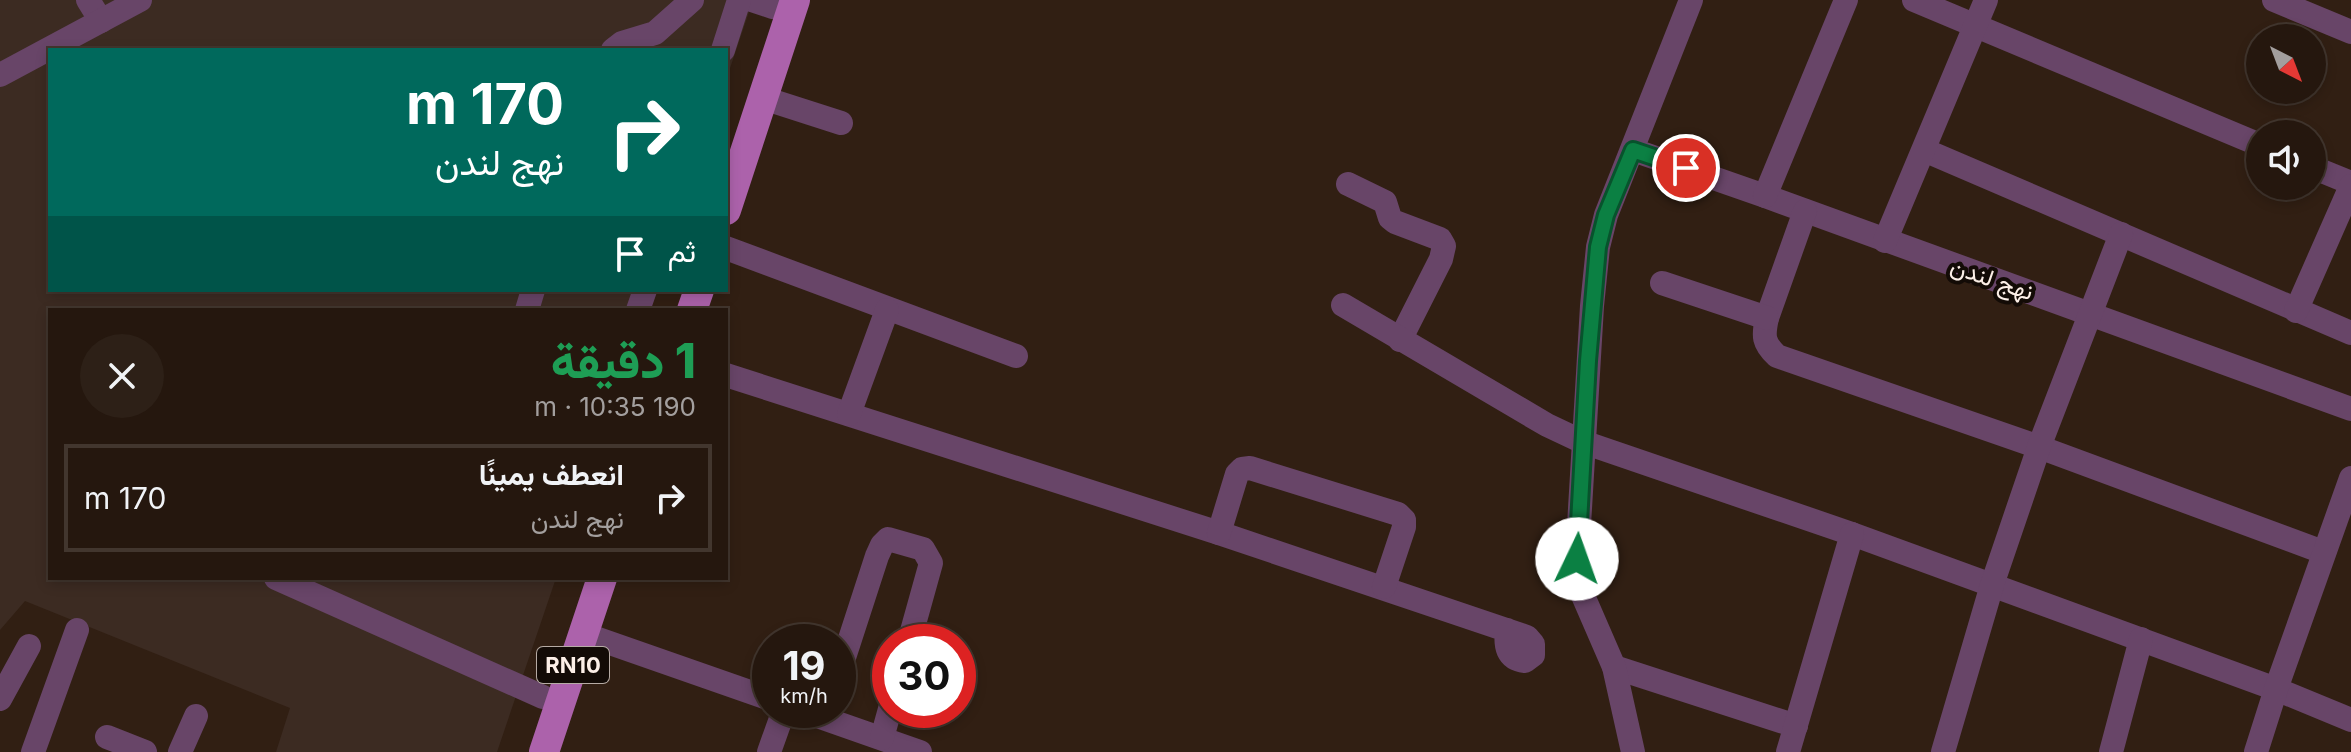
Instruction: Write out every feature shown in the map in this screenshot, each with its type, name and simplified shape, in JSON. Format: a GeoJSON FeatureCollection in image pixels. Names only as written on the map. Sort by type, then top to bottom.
{"type":"FeatureCollection","features":[{"type":"Feature","properties":{"kind":"main road"},"geometry":{"type":"LineString","coordinates":[[728,204],[763,98],[774,2]]}},
{"type":"Feature","properties":{"kind":"main road"},"geometry":{"type":"LineString","coordinates":[[728,142],[774,2]]}},
{"type":"Feature","properties":{"kind":"main road","name":"RN10"},"geometry":{"type":"LineString","coordinates":[[544,752],[552,700],[582,580]]}},
{"type":"Feature","properties":{"kind":"main road","name":"RN10"},"geometry":{"type":"LineString","coordinates":[[525,752],[584,634],[601,580]]}},
{"type":"Feature","properties":{"kind":"street"},"geometry":{"type":"LineString","coordinates":[[0,75],[94,10],[140,0]]}},
{"type":"Feature","properties":{"kind":"street"},"geometry":{"type":"LineString","coordinates":[[616,48],[655,33],[692,0]]}},
{"type":"Feature","properties":{"kind":"street"},"geometry":{"type":"LineString","coordinates":[[724,48],[739,0]]}},
{"type":"Feature","properties":{"kind":"street"},"geometry":{"type":"LineString","coordinates":[[1633,752],[1614,667],[1581,591],[1579,578],[1583,442],[1598,247],[1606,215],[1691,0]]}},
{"type":"Feature","properties":{"kind":"street"},"geometry":{"type":"LineString","coordinates":[[1765,196],[1846,0]]}},
{"type":"Feature","properties":{"kind":"street"},"geometry":{"type":"LineString","coordinates":[[1914,0],[2246,139]]}},
{"type":"Feature","properties":{"kind":"street"},"geometry":{"type":"LineString","coordinates":[[1885,241],[1986,0]]}},
{"type":"Feature","properties":{"kind":"street"},"geometry":{"type":"LineString","coordinates":[[2274,0],[2351,32]]}},
{"type":"Feature","properties":{"kind":"street"},"geometry":{"type":"LineString","coordinates":[[763,98],[841,123]]}},
{"type":"Feature","properties":{"kind":"street","name":"نهج لندن"},"geometry":{"type":"LineString","coordinates":[[1633,150],[2351,409]]}},
{"type":"Feature","properties":{"kind":"street"},"geometry":{"type":"LineString","coordinates":[[1924,150],[2351,333]]}},
{"type":"Feature","properties":{"kind":"street"},"geometry":{"type":"LineString","coordinates":[[2296,311],[2351,185],[2326,173]]}},
{"type":"Feature","properties":{"kind":"street"},"geometry":{"type":"LineString","coordinates":[[1348,184],[1385,202],[1390,218],[1395,222],[1440,239],[1444,246],[1441,259],[1400,340]]}},
{"type":"Feature","properties":{"kind":"street"},"geometry":{"type":"LineString","coordinates":[[1805,211],[1763,336],[1777,356],[2039,447],[2323,552]]}},
{"type":"Feature","properties":{"kind":"street"},"geometry":{"type":"LineString","coordinates":[[1943,752],[1992,585],[2039,447],[2121,234]]}},
{"type":"Feature","properties":{"kind":"street"},"geometry":{"type":"LineString","coordinates":[[728,249],[1016,356]]}},
{"type":"Feature","properties":{"kind":"street"},"geometry":{"type":"LineString","coordinates":[[1662,283],[1767,318]]}},
{"type":"Feature","properties":{"kind":"street"},"geometry":{"type":"LineString","coordinates":[[1343,305],[1547,425],[1583,442],[1852,534],[2276,689],[2351,720]]}},
{"type":"Feature","properties":{"kind":"street"},"geometry":{"type":"LineString","coordinates":[[849,414],[887,310]]}},
{"type":"Feature","properties":{"kind":"street"},"geometry":{"type":"LineString","coordinates":[[728,376],[1219,533],[1507,630]]}},
{"type":"Feature","properties":{"kind":"street"},"geometry":{"type":"LineString","coordinates":[[1219,533],[1237,474],[1242,469],[1250,468],[1398,514],[1404,520],[1404,527],[1384,587]]}},
{"type":"Feature","properties":{"kind":"street"},"geometry":{"type":"LineString","coordinates":[[2256,752],[2351,478]]}},
{"type":"Feature","properties":{"kind":"street"},"geometry":{"type":"LineString","coordinates":[[1788,752],[1852,534]]}},
{"type":"Feature","properties":{"kind":"street"},"geometry":{"type":"LineString","coordinates":[[855,624],[877,556],[888,539],[923,549],[931,563],[914,624]]}},
{"type":"Feature","properties":{"kind":"street"},"geometry":{"type":"LineString","coordinates":[[281,580],[552,700]]}},
{"type":"Feature","properties":{"kind":"street"},"geometry":{"type":"LineString","coordinates":[[33,752],[77,630]]}},
{"type":"Feature","properties":{"kind":"street"},"geometry":{"type":"LineString","coordinates":[[584,634],[752,693]]}},
{"type":"Feature","properties":{"kind":"street"},"geometry":{"type":"LineString","coordinates":[[2111,752],[2141,639]]}},
{"type":"Feature","properties":{"kind":"street"},"geometry":{"type":"LineString","coordinates":[[0,699],[29,646]]}},
{"type":"Feature","properties":{"kind":"street"},"geometry":{"type":"LineString","coordinates":[[1614,667],[1796,726]]}},
{"type":"Feature","properties":{"kind":"street"},"geometry":{"type":"LineString","coordinates":[[180,752],[196,716]]}},
{"type":"Feature","properties":{"kind":"street"},"geometry":{"type":"LineString","coordinates":[[856,727],[920,752]]}},
{"type":"Feature","properties":{"kind":"street"},"geometry":{"type":"LineString","coordinates":[[769,752],[778,728]]}},
{"type":"Feature","properties":{"kind":"street"},"geometry":{"type":"LineString","coordinates":[[882,738],[885,728]]}},
{"type":"Feature","properties":{"kind":"street"},"geometry":{"type":"LineString","coordinates":[[107,737],[145,752]]}},
{"type":"Feature","properties":{"kind":"shaded area"},"geometry":{"type":"Polygon","coordinates":[[[0,0],[753,0],[728,74],[728,48],[48,48],[48,292],[654,292],[649,308],[48,308],[48,580],[555,580],[497,752],[276,752],[290,708],[25,601],[0,630],[0,0]]]}},
{"type":"Feature","properties":{"kind":"route"},"geometry":{"type":"LineString","coordinates":[[1577,559],[1592,306],[1598,247],[1606,215],[1633,150],[1686,168]]}}]}
